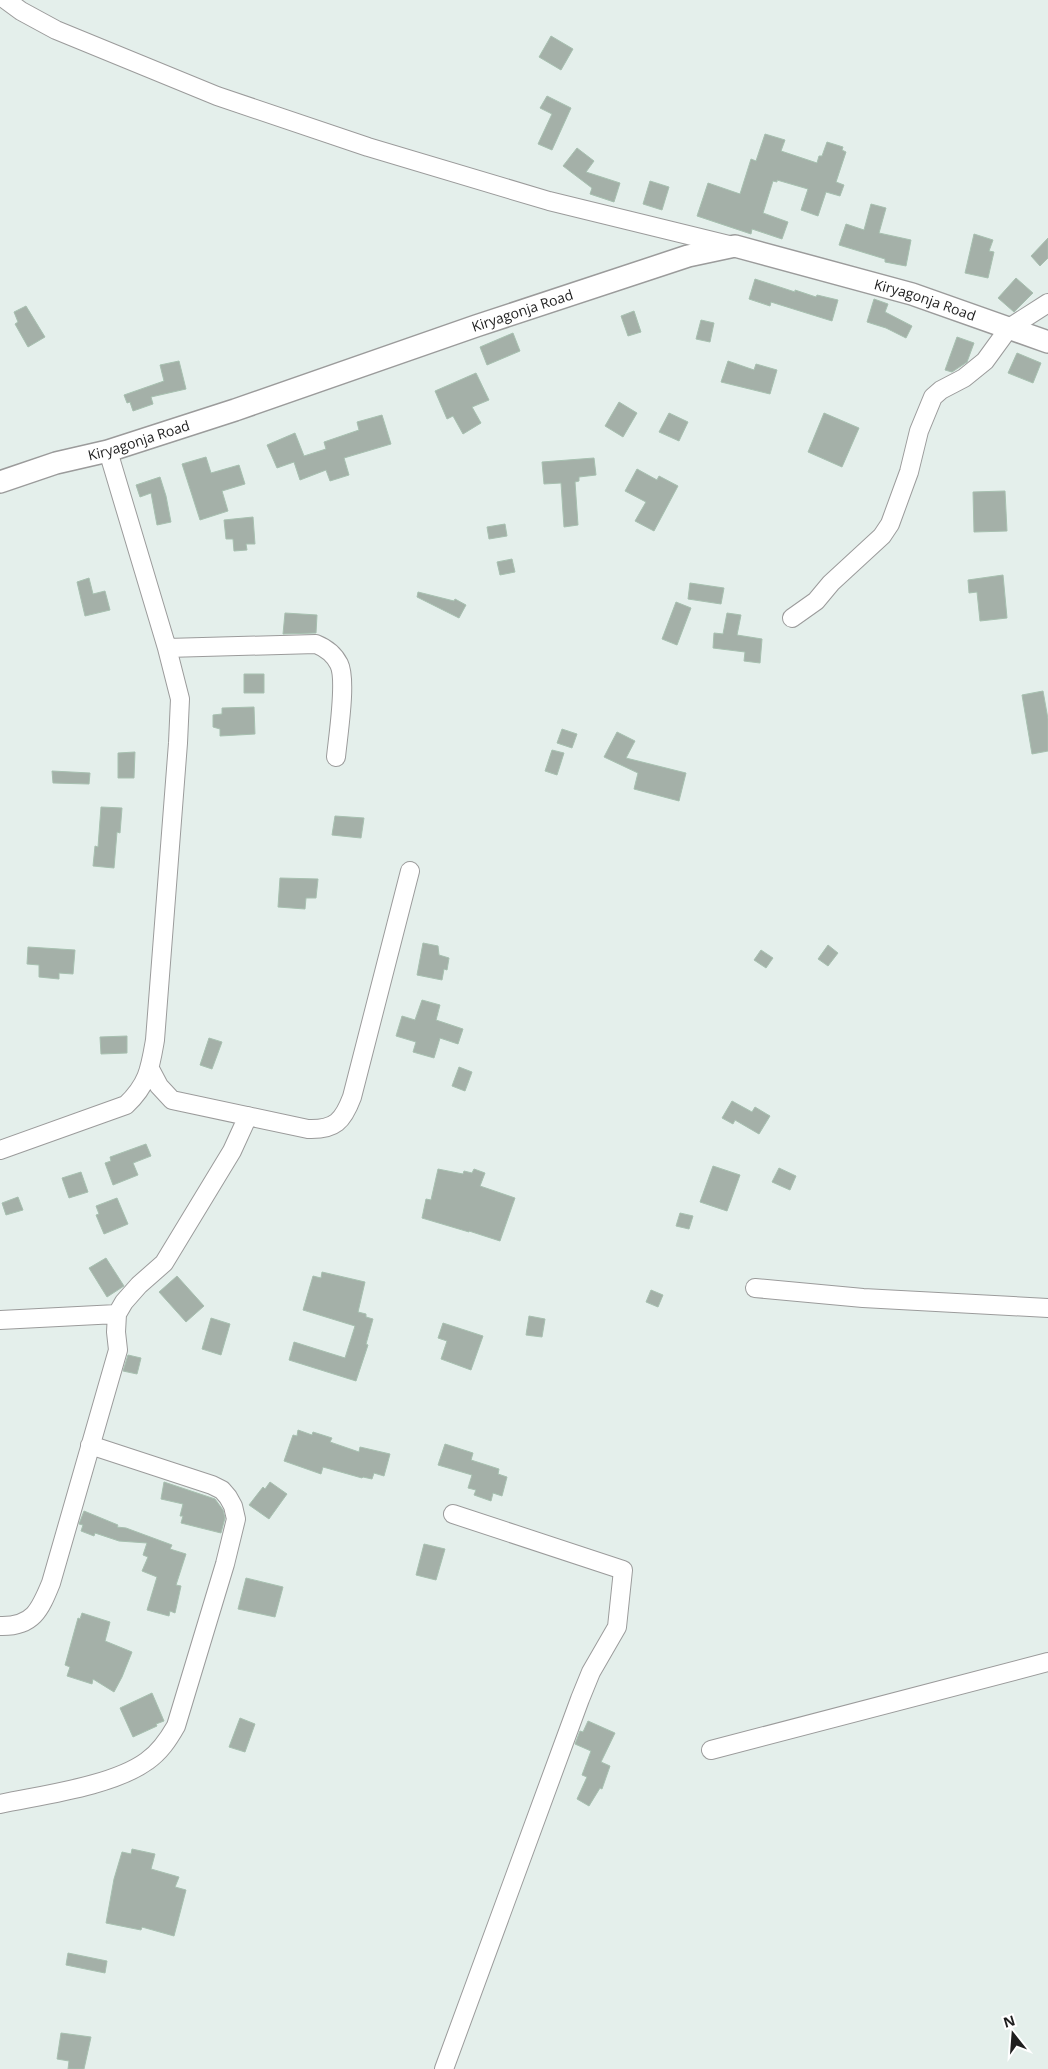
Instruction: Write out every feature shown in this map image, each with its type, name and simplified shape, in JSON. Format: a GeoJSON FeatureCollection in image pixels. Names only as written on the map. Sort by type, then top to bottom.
{"type":"FeatureCollection","features":[{"type":"Feature","properties":{"kind":"street"},"geometry":{"type":"LineString","coordinates":[[6,0],[21,11],[56,30],[217,96],[368,147],[549,201],[735,246]]}},
{"type":"Feature","properties":{"kind":"street","name":"Kiryagonja Road"},"geometry":{"type":"LineString","coordinates":[[0,482],[56,462],[108,450],[235,410],[476,326],[678,259],[735,246],[912,294],[1048,342]]}},
{"type":"Feature","properties":{"kind":"street"},"geometry":{"type":"LineString","coordinates":[[792,618],[816,601],[830,583],[882,536],[890,524],[909,472],[919,431],[933,397],[941,390],[964,378],[985,361],[1009,328],[1048,303]]}},
{"type":"Feature","properties":{"kind":"street"},"geometry":{"type":"LineString","coordinates":[[0,1150],[126,1105],[140,1092],[150,1069],[155,1040],[180,699],[167,648],[108,450]]}},
{"type":"Feature","properties":{"kind":"street"},"geometry":{"type":"LineString","coordinates":[[167,648],[316,644],[326,648],[340,665],[342,683],[336,756]]}},
{"type":"Feature","properties":{"kind":"street"},"geometry":{"type":"LineString","coordinates":[[150,1069],[160,1086],[172,1100],[308,1128],[322,1129],[334,1124],[345,1115],[352,1097],[410,871]]}},
{"type":"Feature","properties":{"kind":"street"},"geometry":{"type":"LineString","coordinates":[[0,1626],[21,1624],[35,1615],[42,1604],[50,1583],[118,1350],[117,1314],[124,1302],[139,1285],[164,1263],[232,1151],[248,1116]]}},
{"type":"Feature","properties":{"kind":"street"},"geometry":{"type":"LineString","coordinates":[[755,1288],[863,1298],[1048,1308]]}},
{"type":"Feature","properties":{"kind":"street"},"geometry":{"type":"LineString","coordinates":[[0,1320],[117,1314]]}},
{"type":"Feature","properties":{"kind":"street"},"geometry":{"type":"LineString","coordinates":[[0,1804],[85,1787],[146,1762],[164,1745],[176,1726],[225,1564],[236,1519],[234,1506],[222,1490],[212,1485],[90,1446]]}},
{"type":"Feature","properties":{"kind":"street"},"geometry":{"type":"LineString","coordinates":[[444,2069],[580,1699],[591,1672],[616,1627],[623,1570],[453,1514]]}},
{"type":"Feature","properties":{"kind":"street"},"geometry":{"type":"LineString","coordinates":[[711,1750],[1048,1662]]}},
{"type":"Feature","properties":{"kind":"building"},"geometry":{"type":"Polygon","coordinates":[[[551,36],[573,49],[561,70],[539,57],[551,36]]]}},
{"type":"Feature","properties":{"kind":"building"},"geometry":{"type":"Polygon","coordinates":[[[547,96],[571,108],[552,150],[538,144],[552,114],[540,108],[547,96]]]}},
{"type":"Feature","properties":{"kind":"building"},"geometry":{"type":"Polygon","coordinates":[[[765,134],[785,140],[781,151],[817,163],[819,156],[822,156],[827,142],[843,147],[842,150],[846,152],[836,182],[844,185],[840,196],[826,192],[818,216],[801,210],[808,189],[777,180],[777,182],[773,181],[763,213],[788,222],[782,239],[752,229],[751,234],[697,216],[708,183],[740,194],[751,159],[756,161],[765,134]]]}},
{"type":"Feature","properties":{"kind":"building"},"geometry":{"type":"Polygon","coordinates":[[[577,148],[594,161],[586,172],[620,183],[614,202],[590,194],[592,188],[563,166],[577,148]]]}},
{"type":"Feature","properties":{"kind":"building"},"geometry":{"type":"Polygon","coordinates":[[[650,181],[669,187],[662,210],[643,204],[650,181]]]}},
{"type":"Feature","properties":{"kind":"building"},"geometry":{"type":"Polygon","coordinates":[[[871,204],[886,208],[879,233],[911,240],[906,266],[885,262],[885,259],[839,245],[846,224],[864,230],[871,204]]]}},
{"type":"Feature","properties":{"kind":"building"},"geometry":{"type":"Polygon","coordinates":[[[974,234],[993,240],[989,251],[994,252],[988,278],[965,273],[974,234]]]}},
{"type":"Feature","properties":{"kind":"building"},"geometry":{"type":"Polygon","coordinates":[[[1048,238],[1048,258],[1040,266],[1031,256],[1048,238]]]}},
{"type":"Feature","properties":{"kind":"building"},"geometry":{"type":"Polygon","coordinates":[[[1016,278],[1033,293],[1014,312],[998,298],[1016,278]]]}},
{"type":"Feature","properties":{"kind":"building"},"geometry":{"type":"Polygon","coordinates":[[[755,279],[795,292],[795,290],[816,297],[817,295],[838,300],[832,321],[771,302],[770,306],[749,299],[755,279]]]}},
{"type":"Feature","properties":{"kind":"building"},"geometry":{"type":"Polygon","coordinates":[[[874,299],[888,304],[885,312],[912,326],[906,338],[886,328],[867,322],[874,299]]]}},
{"type":"Feature","properties":{"kind":"building"},"geometry":{"type":"Polygon","coordinates":[[[26,306],[45,337],[28,347],[15,324],[18,322],[14,312],[26,306]]]}},
{"type":"Feature","properties":{"kind":"building"},"geometry":{"type":"Polygon","coordinates":[[[634,311],[641,332],[628,336],[621,316],[634,311]]]}},
{"type":"Feature","properties":{"kind":"building"},"geometry":{"type":"Polygon","coordinates":[[[701,320],[714,323],[710,342],[696,339],[701,320]]]}},
{"type":"Feature","properties":{"kind":"building"},"geometry":{"type":"Polygon","coordinates":[[[513,333],[520,351],[487,365],[480,347],[513,333]]]}},
{"type":"Feature","properties":{"kind":"building"},"geometry":{"type":"Polygon","coordinates":[[[957,337],[974,343],[967,362],[952,372],[945,370],[957,337]]]}},
{"type":"Feature","properties":{"kind":"building"},"geometry":{"type":"Polygon","coordinates":[[[1017,353],[1041,363],[1033,383],[1008,373],[1017,353]]]}},
{"type":"Feature","properties":{"kind":"building"},"geometry":{"type":"Polygon","coordinates":[[[179,361],[186,389],[151,397],[153,404],[133,411],[130,402],[127,403],[124,395],[164,381],[160,365],[179,361]]]}},
{"type":"Feature","properties":{"kind":"building"},"geometry":{"type":"Polygon","coordinates":[[[728,361],[754,370],[756,364],[777,370],[770,394],[721,382],[728,361]]]}},
{"type":"Feature","properties":{"kind":"building"},"geometry":{"type":"Polygon","coordinates":[[[476,373],[489,400],[472,407],[481,423],[463,434],[453,416],[447,419],[435,391],[476,373]]]}},
{"type":"Feature","properties":{"kind":"building"},"geometry":{"type":"Polygon","coordinates":[[[619,402],[637,413],[623,437],[605,426],[619,402]]]}},
{"type":"Feature","properties":{"kind":"building"},"geometry":{"type":"Polygon","coordinates":[[[669,413],[688,422],[679,441],[659,432],[669,413]]]}},
{"type":"Feature","properties":{"kind":"building"},"geometry":{"type":"Polygon","coordinates":[[[824,413],[859,428],[842,467],[808,452],[824,413]]]}},
{"type":"Feature","properties":{"kind":"building"},"geometry":{"type":"Polygon","coordinates":[[[382,415],[391,444],[344,458],[349,475],[330,481],[326,470],[300,480],[294,462],[277,468],[267,445],[295,433],[304,456],[326,449],[324,442],[359,430],[357,422],[382,415]]]}},
{"type":"Feature","properties":{"kind":"building"},"geometry":{"type":"Polygon","coordinates":[[[206,457],[211,473],[239,465],[245,484],[222,491],[228,511],[200,520],[182,464],[206,457]]]}},
{"type":"Feature","properties":{"kind":"building"},"geometry":{"type":"Polygon","coordinates":[[[594,458],[596,475],[579,477],[579,481],[575,482],[578,525],[564,527],[561,483],[544,484],[542,462],[594,458]]]}},
{"type":"Feature","properties":{"kind":"building"},"geometry":{"type":"Polygon","coordinates":[[[637,469],[657,480],[659,476],[678,486],[654,531],[635,521],[646,502],[625,491],[637,469]]]}},
{"type":"Feature","properties":{"kind":"building"},"geometry":{"type":"Polygon","coordinates":[[[160,477],[171,522],[157,525],[151,493],[140,497],[136,485],[160,477]]]}},
{"type":"Feature","properties":{"kind":"building"},"geometry":{"type":"Polygon","coordinates":[[[1005,491],[1007,531],[974,532],[973,492],[1005,491]]]}},
{"type":"Feature","properties":{"kind":"building"},"geometry":{"type":"Polygon","coordinates":[[[253,517],[255,544],[246,544],[247,550],[234,551],[233,539],[226,539],[224,520],[253,517]]]}},
{"type":"Feature","properties":{"kind":"building"},"geometry":{"type":"Polygon","coordinates":[[[505,524],[507,536],[489,539],[487,527],[505,524]]]}},
{"type":"Feature","properties":{"kind":"building"},"geometry":{"type":"Polygon","coordinates":[[[512,559],[515,572],[500,575],[497,562],[512,559]]]}},
{"type":"Feature","properties":{"kind":"building"},"geometry":{"type":"Polygon","coordinates":[[[1003,575],[1007,618],[980,621],[977,592],[969,593],[968,580],[1003,575]]]}},
{"type":"Feature","properties":{"kind":"building"},"geometry":{"type":"Polygon","coordinates":[[[89,578],[93,594],[105,591],[110,610],[85,616],[77,582],[89,578]]]}},
{"type":"Feature","properties":{"kind":"building"},"geometry":{"type":"Polygon","coordinates":[[[690,583],[724,588],[721,604],[688,599],[690,583]]]}},
{"type":"Feature","properties":{"kind":"building"},"geometry":{"type":"Polygon","coordinates":[[[418,592],[454,601],[455,599],[466,605],[459,618],[417,597],[418,592]]]}},
{"type":"Feature","properties":{"kind":"building"},"geometry":{"type":"Polygon","coordinates":[[[676,602],[691,608],[677,645],[662,639],[676,602]]]}},
{"type":"Feature","properties":{"kind":"building"},"geometry":{"type":"Polygon","coordinates":[[[285,613],[317,615],[316,633],[283,634],[285,613]]]}},
{"type":"Feature","properties":{"kind":"building"},"geometry":{"type":"Polygon","coordinates":[[[727,613],[741,615],[737,635],[762,639],[760,663],[744,661],[745,652],[713,648],[714,633],[723,634],[727,613]]]}},
{"type":"Feature","properties":{"kind":"building"},"geometry":{"type":"Polygon","coordinates":[[[244,674],[264,674],[264,693],[244,693],[244,674]]]}},
{"type":"Feature","properties":{"kind":"building"},"geometry":{"type":"Polygon","coordinates":[[[1043,691],[1048,719],[1048,751],[1032,754],[1022,695],[1043,691]]]}},
{"type":"Feature","properties":{"kind":"building"},"geometry":{"type":"Polygon","coordinates":[[[254,707],[255,734],[220,736],[220,729],[213,727],[213,715],[222,714],[222,708],[254,707]]]}},
{"type":"Feature","properties":{"kind":"building"},"geometry":{"type":"Polygon","coordinates":[[[562,729],[577,734],[572,748],[557,743],[562,729]]]}},
{"type":"Feature","properties":{"kind":"building"},"geometry":{"type":"Polygon","coordinates":[[[617,732],[635,741],[626,758],[686,773],[679,801],[634,789],[638,773],[604,757],[617,732]]]}},
{"type":"Feature","properties":{"kind":"building"},"geometry":{"type":"Polygon","coordinates":[[[552,750],[564,753],[557,775],[545,771],[552,750]]]}},
{"type":"Feature","properties":{"kind":"building"},"geometry":{"type":"Polygon","coordinates":[[[135,752],[134,778],[118,778],[118,753],[135,752]]]}},
{"type":"Feature","properties":{"kind":"building"},"geometry":{"type":"Polygon","coordinates":[[[52,771],[90,773],[89,784],[53,783],[52,771]]]}},
{"type":"Feature","properties":{"kind":"building"},"geometry":{"type":"Polygon","coordinates":[[[101,807],[122,808],[120,833],[117,832],[114,868],[93,866],[95,846],[98,847],[101,807]]]}},
{"type":"Feature","properties":{"kind":"building"},"geometry":{"type":"Polygon","coordinates":[[[335,816],[364,818],[361,838],[332,835],[335,816]]]}},
{"type":"Feature","properties":{"kind":"building"},"geometry":{"type":"Polygon","coordinates":[[[280,878],[318,879],[316,898],[306,898],[305,909],[278,907],[280,878]]]}},
{"type":"Feature","properties":{"kind":"building"},"geometry":{"type":"Polygon","coordinates":[[[423,943],[438,946],[439,955],[449,958],[447,970],[444,969],[442,980],[417,975],[423,943]]]}},
{"type":"Feature","properties":{"kind":"building"},"geometry":{"type":"Polygon","coordinates":[[[828,945],[838,953],[828,966],[818,959],[828,945]]]}},
{"type":"Feature","properties":{"kind":"building"},"geometry":{"type":"Polygon","coordinates":[[[28,947],[75,950],[73,974],[59,973],[59,979],[39,977],[39,965],[27,964],[28,947]]]}},
{"type":"Feature","properties":{"kind":"building"},"geometry":{"type":"Polygon","coordinates":[[[761,950],[773,958],[766,968],[754,960],[761,950]]]}},
{"type":"Feature","properties":{"kind":"building"},"geometry":{"type":"Polygon","coordinates":[[[422,1000],[440,1005],[436,1020],[463,1029],[458,1044],[440,1038],[434,1058],[413,1052],[416,1042],[396,1036],[402,1016],[415,1020],[422,1000]]]}},
{"type":"Feature","properties":{"kind":"building"},"geometry":{"type":"Polygon","coordinates":[[[127,1036],[127,1053],[101,1054],[100,1037],[127,1036]]]}},
{"type":"Feature","properties":{"kind":"building"},"geometry":{"type":"Polygon","coordinates":[[[209,1038],[222,1042],[212,1069],[200,1065],[209,1038]]]}},
{"type":"Feature","properties":{"kind":"building"},"geometry":{"type":"Polygon","coordinates":[[[459,1067],[472,1072],[465,1091],[452,1086],[459,1067]]]}},
{"type":"Feature","properties":{"kind":"building"},"geometry":{"type":"Polygon","coordinates":[[[732,1101],[752,1112],[755,1107],[770,1116],[759,1134],[735,1120],[733,1124],[722,1118],[732,1101]]]}},
{"type":"Feature","properties":{"kind":"building"},"geometry":{"type":"Polygon","coordinates":[[[146,1144],[151,1156],[133,1163],[138,1175],[113,1185],[105,1163],[111,1161],[110,1157],[146,1144]]]}},
{"type":"Feature","properties":{"kind":"building"},"geometry":{"type":"Polygon","coordinates":[[[713,1166],[740,1175],[727,1211],[700,1202],[713,1166]]]}},
{"type":"Feature","properties":{"kind":"building"},"geometry":{"type":"Polygon","coordinates":[[[779,1168],[796,1176],[790,1190],[772,1182],[779,1168]]]}},
{"type":"Feature","properties":{"kind":"building"},"geometry":{"type":"Polygon","coordinates":[[[438,1169],[463,1174],[464,1171],[472,1173],[474,1169],[485,1173],[480,1186],[515,1198],[500,1241],[422,1218],[426,1199],[431,1200],[438,1169]]]}},
{"type":"Feature","properties":{"kind":"building"},"geometry":{"type":"Polygon","coordinates":[[[81,1172],[88,1192],[69,1198],[62,1178],[81,1172]]]}},
{"type":"Feature","properties":{"kind":"building"},"geometry":{"type":"Polygon","coordinates":[[[18,1197],[23,1210],[6,1215],[2,1203],[18,1197]]]}},
{"type":"Feature","properties":{"kind":"building"},"geometry":{"type":"Polygon","coordinates":[[[117,1198],[128,1224],[104,1234],[96,1215],[99,1214],[96,1206],[117,1198]]]}},
{"type":"Feature","properties":{"kind":"building"},"geometry":{"type":"Polygon","coordinates":[[[680,1213],[693,1216],[689,1229],[676,1226],[680,1213]]]}},
{"type":"Feature","properties":{"kind":"building"},"geometry":{"type":"Polygon","coordinates":[[[106,1258],[124,1286],[107,1297],[89,1268],[106,1258]]]}},
{"type":"Feature","properties":{"kind":"building"},"geometry":{"type":"Polygon","coordinates":[[[322,1272],[365,1282],[358,1312],[366,1314],[366,1317],[373,1319],[366,1344],[368,1345],[356,1381],[289,1360],[294,1342],[345,1358],[355,1326],[303,1310],[313,1276],[321,1278],[322,1272]]]}},
{"type":"Feature","properties":{"kind":"building"},"geometry":{"type":"Polygon","coordinates":[[[177,1276],[204,1306],[186,1322],[159,1292],[177,1276]]]}},
{"type":"Feature","properties":{"kind":"building"},"geometry":{"type":"Polygon","coordinates":[[[651,1290],[663,1295],[658,1307],[646,1302],[651,1290]]]}},
{"type":"Feature","properties":{"kind":"building"},"geometry":{"type":"Polygon","coordinates":[[[529,1316],[545,1319],[542,1337],[526,1335],[529,1316]]]}},
{"type":"Feature","properties":{"kind":"building"},"geometry":{"type":"Polygon","coordinates":[[[211,1318],[230,1324],[221,1355],[202,1349],[211,1318]]]}},
{"type":"Feature","properties":{"kind":"building"},"geometry":{"type":"Polygon","coordinates":[[[443,1323],[483,1336],[471,1370],[441,1359],[447,1341],[438,1338],[443,1323]]]}},
{"type":"Feature","properties":{"kind":"building"},"geometry":{"type":"Polygon","coordinates":[[[128,1355],[141,1358],[137,1374],[123,1371],[128,1355]]]}},
{"type":"Feature","properties":{"kind":"building"},"geometry":{"type":"Polygon","coordinates":[[[298,1430],[312,1435],[313,1432],[332,1438],[330,1442],[359,1452],[360,1447],[390,1454],[384,1476],[374,1473],[372,1479],[362,1478],[323,1467],[321,1474],[284,1461],[293,1435],[297,1436],[298,1430]]]}},
{"type":"Feature","properties":{"kind":"building"},"geometry":{"type":"Polygon","coordinates":[[[445,1444],[473,1453],[471,1460],[499,1469],[498,1474],[507,1477],[502,1496],[493,1493],[491,1501],[474,1495],[476,1490],[468,1488],[472,1475],[438,1465],[445,1444]]]}},
{"type":"Feature","properties":{"kind":"building"},"geometry":{"type":"Polygon","coordinates":[[[164,1482],[215,1499],[223,1510],[225,1518],[221,1533],[181,1523],[183,1516],[180,1516],[183,1504],[161,1499],[164,1482]]]}},
{"type":"Feature","properties":{"kind":"building"},"geometry":{"type":"Polygon","coordinates":[[[270,1482],[287,1494],[269,1519],[249,1505],[263,1487],[265,1489],[270,1482]]]}},
{"type":"Feature","properties":{"kind":"building"},"geometry":{"type":"Polygon","coordinates":[[[84,1511],[118,1525],[117,1527],[126,1528],[172,1545],[170,1549],[186,1554],[176,1585],[181,1586],[175,1613],[170,1611],[169,1616],[147,1610],[157,1577],[142,1571],[148,1557],[143,1555],[147,1543],[119,1541],[95,1533],[94,1536],[81,1531],[83,1525],[79,1524],[84,1511]]]}},
{"type":"Feature","properties":{"kind":"building"},"geometry":{"type":"Polygon","coordinates":[[[424,1544],[445,1549],[436,1580],[416,1575],[424,1544]]]}},
{"type":"Feature","properties":{"kind":"building"},"geometry":{"type":"Polygon","coordinates":[[[246,1578],[283,1587],[275,1617],[238,1609],[246,1578]]]}},
{"type":"Feature","properties":{"kind":"building"},"geometry":{"type":"Polygon","coordinates":[[[82,1613],[110,1622],[105,1641],[132,1652],[114,1692],[93,1679],[92,1684],[67,1676],[70,1667],[65,1665],[78,1618],[80,1619],[82,1613]]]}},
{"type":"Feature","properties":{"kind":"building"},"geometry":{"type":"Polygon","coordinates":[[[152,1693],[164,1721],[133,1737],[120,1708],[152,1693]]]}},
{"type":"Feature","properties":{"kind":"building"},"geometry":{"type":"Polygon","coordinates":[[[240,1718],[255,1724],[245,1752],[229,1747],[240,1718]]]}},
{"type":"Feature","properties":{"kind":"building"},"geometry":{"type":"Polygon","coordinates":[[[588,1721],[615,1733],[601,1762],[610,1766],[602,1789],[600,1788],[589,1806],[577,1799],[587,1777],[582,1775],[591,1751],[575,1744],[580,1731],[583,1732],[588,1721]]]}},
{"type":"Feature","properties":{"kind":"building"},"geometry":{"type":"Polygon","coordinates":[[[132,1849],[155,1854],[151,1869],[179,1877],[175,1887],[186,1890],[174,1936],[142,1927],[141,1930],[106,1923],[114,1879],[122,1852],[131,1854],[132,1849]]]}},
{"type":"Feature","properties":{"kind":"building"},"geometry":{"type":"Polygon","coordinates":[[[68,1953],[107,1961],[105,1973],[66,1965],[68,1953]]]}},
{"type":"Feature","properties":{"kind":"building"},"geometry":{"type":"Polygon","coordinates":[[[61,2033],[91,2037],[84,2069],[68,2069],[69,2061],[57,2059],[61,2033]]]}}]}
